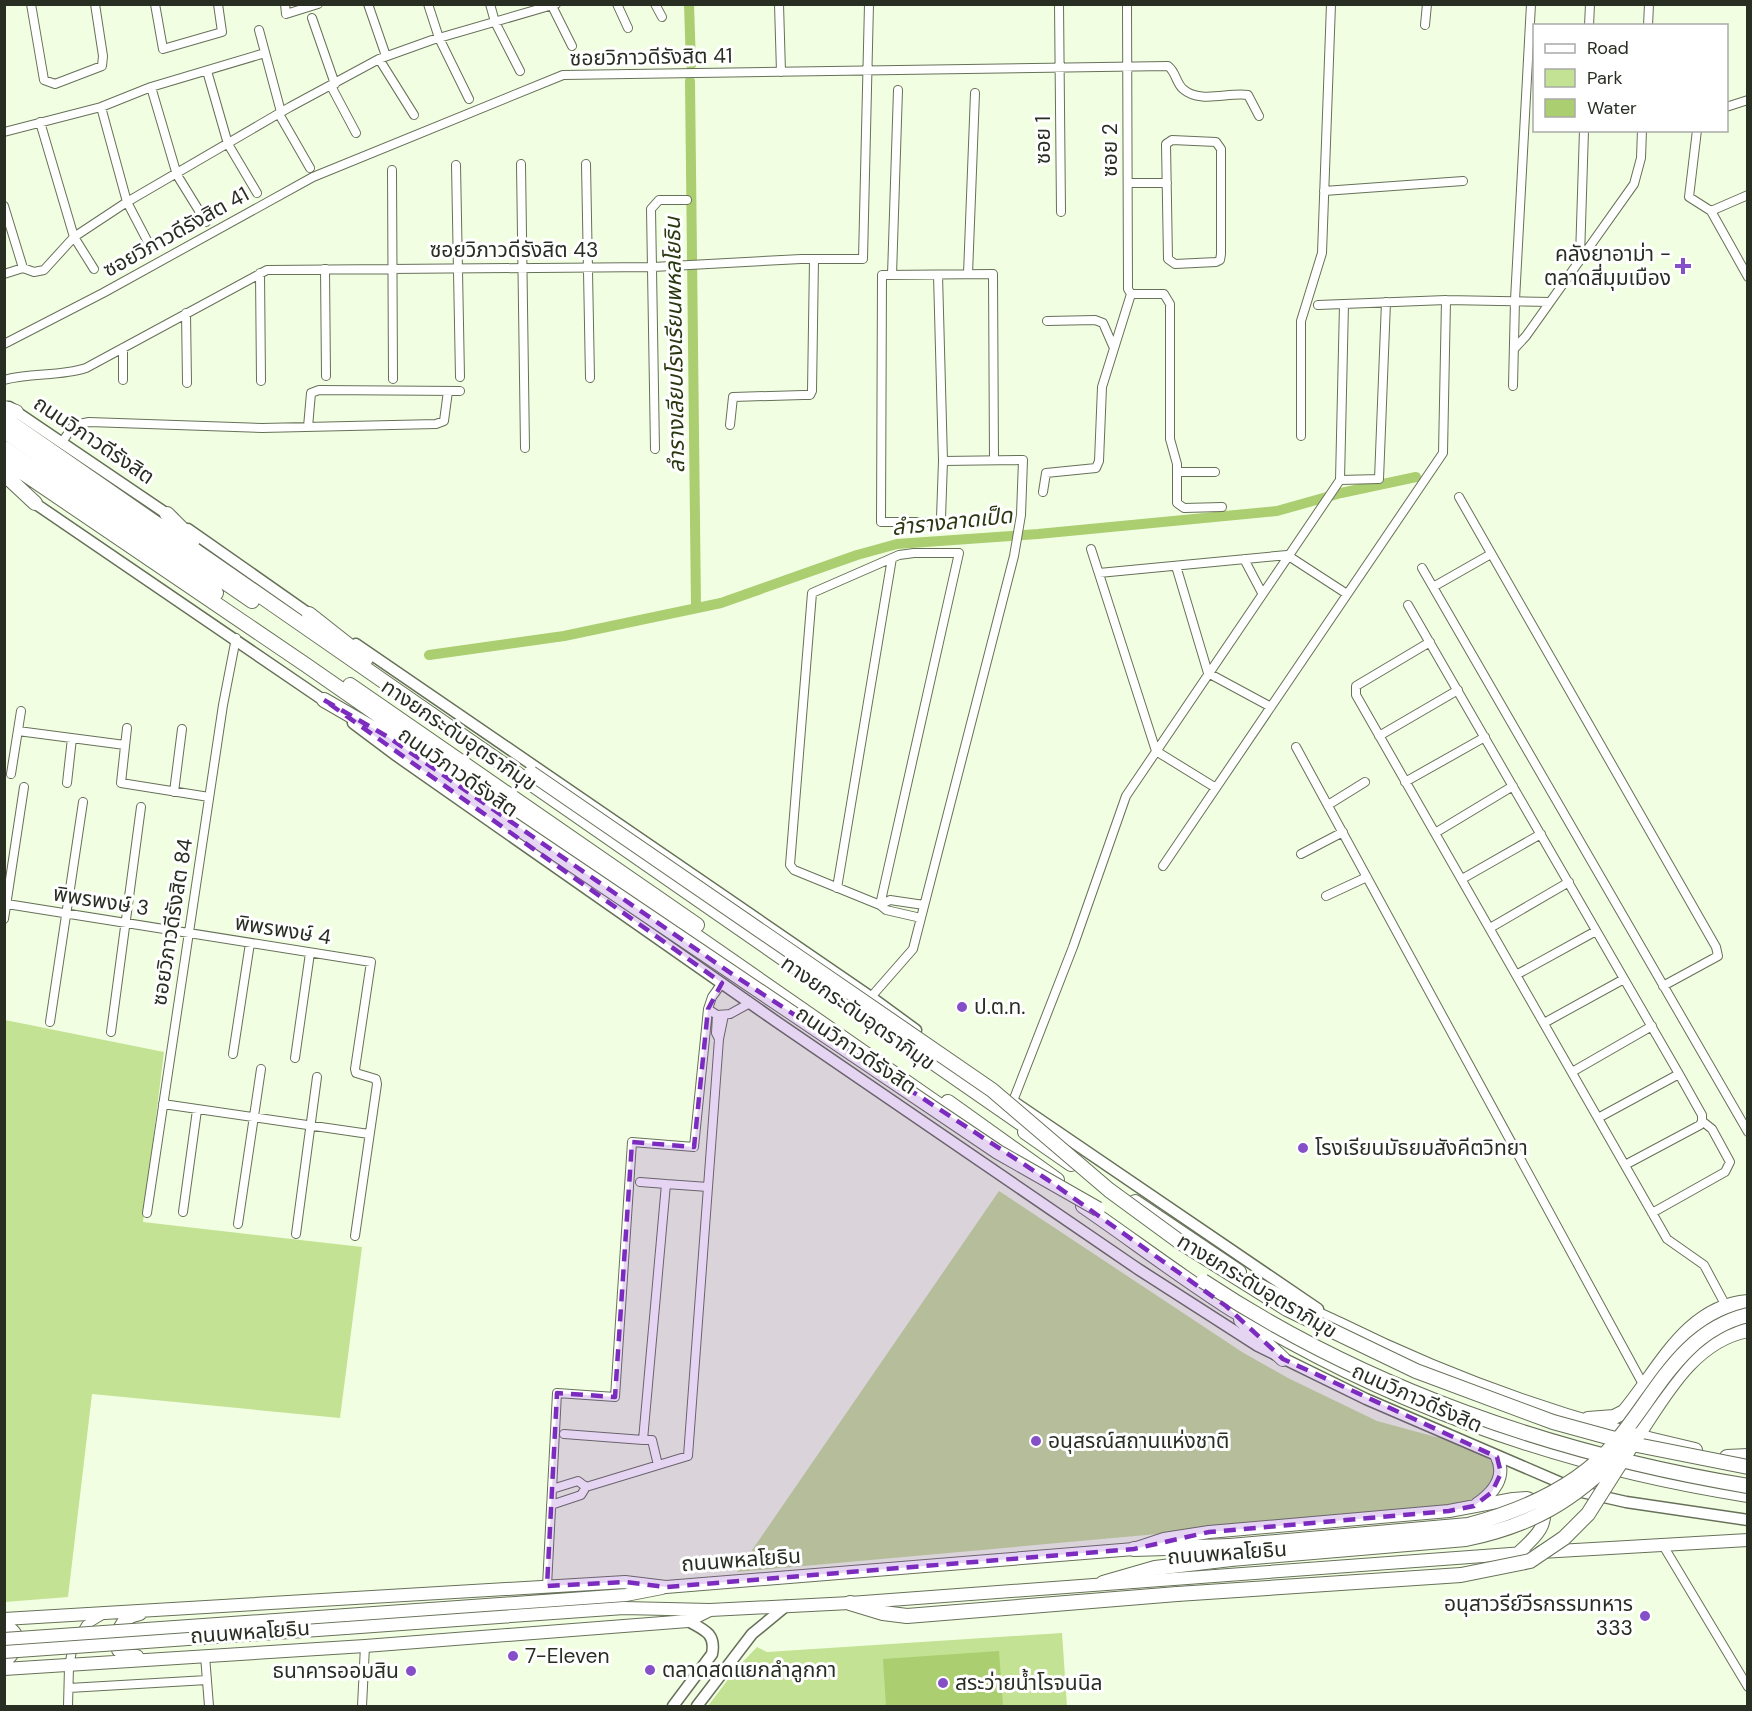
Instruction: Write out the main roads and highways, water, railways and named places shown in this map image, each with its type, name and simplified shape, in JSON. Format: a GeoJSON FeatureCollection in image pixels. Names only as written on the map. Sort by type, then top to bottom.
{"type":"FeatureCollection","features":[{"type":"Feature","properties":{"kind":"highway","name":"ถนนวิภาวดีรังสิต"},"geometry":{"type":"LineString","coordinates":[[7,410],[221,567],[984,1098],[1262,1287],[1433,1368],[1571,1418],[1629,1436],[1727,1457]]}},
{"type":"Feature","properties":{"kind":"highway","name":"ทางยกระดับอุตราภิมุข"},"geometry":{"type":"LineString","coordinates":[[4,431],[1109,1190],[1180,1242],[1287,1309],[1416,1371],[1553,1422],[1636,1445],[1748,1467]]}},
{"type":"Feature","properties":{"kind":"highway","name":"ทางยกระดับอุตราภิมุข"},"geometry":{"type":"LineString","coordinates":[[4,448],[518,800],[1228,1298],[1323,1350],[1404,1388],[1471,1415],[1608,1458],[1748,1486]]}},
{"type":"Feature","properties":{"kind":"highway","name":"ถนนวิภาวดีรังสิต"},"geometry":{"type":"LineString","coordinates":[[4,460],[848,1040],[1226,1306],[1387,1392],[1457,1420],[1602,1466],[1689,1486],[1748,1495]]}},
{"type":"Feature","properties":{"kind":"highway"},"geometry":{"type":"LineString","coordinates":[[4,472],[71,506]]}},
{"type":"Feature","properties":{"kind":"highway"},"geometry":{"type":"LineString","coordinates":[[4,472],[35,503]]}},
{"type":"Feature","properties":{"kind":"highway"},"geometry":{"type":"LineString","coordinates":[[167,514],[221,567]]}},
{"type":"Feature","properties":{"kind":"highway"},"geometry":{"type":"LineString","coordinates":[[309,614],[354,650],[992,1090],[1109,1190]]}},
{"type":"Feature","properties":{"kind":"highway"},"geometry":{"type":"LineString","coordinates":[[324,700],[388,737],[512,824],[998,1152],[1098,1209]]}},
{"type":"Feature","properties":{"kind":"highway"},"geometry":{"type":"LineString","coordinates":[[984,1098],[1030,1112]]}},
{"type":"Feature","properties":{"kind":"highway"},"geometry":{"type":"LineString","coordinates":[[1571,1418],[1614,1417],[1624,1413],[1674,1344],[1702,1320],[1726,1306],[1748,1302]]}},
{"type":"Feature","properties":{"kind":"highway"},"geometry":{"type":"LineString","coordinates":[[1226,1306],[1283,1359]]}},
{"type":"Feature","properties":{"kind":"highway"},"geometry":{"type":"LineString","coordinates":[[1103,1583],[1155,1568],[1231,1553],[1468,1525],[1500,1517],[1551,1493],[1582,1472],[1614,1444],[1677,1359],[1705,1332],[1719,1323],[1748,1316]]}},
{"type":"Feature","properties":{"kind":"highway"},"geometry":{"type":"LineString","coordinates":[[850,1603],[883,1613],[907,1616],[1177,1594],[1461,1575],[1530,1561],[1564,1538],[1588,1514],[1638,1435],[1685,1368],[1711,1344],[1727,1335],[1748,1330]]}},
{"type":"Feature","properties":{"kind":"highway"},"geometry":{"type":"LineString","coordinates":[[1134,1550],[1231,1553],[1466,1539],[1498,1532],[1526,1523],[1574,1495],[1600,1474],[1638,1435]]}},
{"type":"Feature","properties":{"kind":"highway"},"geometry":{"type":"LineString","coordinates":[[1727,1457],[1748,1456]]}},
{"type":"Feature","properties":{"kind":"highway"},"geometry":{"type":"LineString","coordinates":[[1727,1457],[1748,1460]]}},
{"type":"Feature","properties":{"kind":"main road","name":"ถนนวิภาวดีรังสิต"},"geometry":{"type":"LineString","coordinates":[[7,410],[62,442],[309,614],[521,755],[871,997],[1013,1101],[1346,1328]]}},
{"type":"Feature","properties":{"kind":"main road","name":"ถนนวิภาวดีรังสิต"},"geometry":{"type":"LineString","coordinates":[[4,484],[236,638],[324,700],[397,756],[750,1003],[1147,1276],[1283,1359],[1366,1399],[1466,1440],[1497,1457],[1582,1492],[1626,1502],[1748,1520]]}},
{"type":"Feature","properties":{"kind":"main road"},"geometry":{"type":"LineString","coordinates":[[1474,1506],[1492,1492],[1498,1483],[1501,1465],[1497,1457]]}},
{"type":"Feature","properties":{"kind":"main road","name":"ถนนพหลโยธิน"},"geometry":{"type":"LineString","coordinates":[[4,1652],[626,1596],[666,1587],[1134,1550],[1164,1539],[1209,1532],[1474,1506],[1527,1498],[1543,1505],[1544,1522],[1532,1540],[1518,1553]]}},
{"type":"Feature","properties":{"kind":"main road","name":"ถนนพหลโยธิน"},"geometry":{"type":"LineString","coordinates":[[4,1639],[624,1608],[710,1610],[850,1603],[1518,1553],[1747,1541]]}},
{"type":"Feature","properties":{"kind":"main road","name":"ถนนพหลโยธิน"},"geometry":{"type":"LineString","coordinates":[[4,1619],[625,1582],[666,1587]]}},
{"type":"Feature","properties":{"kind":"main road"},"geometry":{"type":"LineString","coordinates":[[697,1707],[752,1634],[786,1606]]}},
{"type":"Feature","properties":{"kind":"main road"},"geometry":{"type":"LineString","coordinates":[[171,1658],[126,1655],[118,1650],[117,1637],[121,1624],[132,1615],[172,1608]]}},
{"type":"Feature","properties":{"kind":"main road","name":"ถนนพหลโยธิน"},"geometry":{"type":"LineString","coordinates":[[4,1669],[366,1646],[688,1621],[710,1610]]}},
{"type":"Feature","properties":{"kind":"main road"},"geometry":{"type":"LineString","coordinates":[[673,1707],[712,1654],[714,1644],[712,1636],[706,1630],[688,1621]]}},
{"type":"Feature","properties":{"kind":"main road"},"geometry":{"type":"LineString","coordinates":[[4,1625],[16,1634],[18,1641],[15,1653],[4,1662]]}},
{"type":"Feature","properties":{"kind":"water","name":"สระว่ายน้ำโรจนนิล"},"geometry":{"type":"Polygon","coordinates":[[[999,1651],[1003,1706],[886,1706],[883,1659],[999,1651]]]}},
{"type":"Feature","properties":{"kind":"waterway","name":"ลำรางเลียบโรงเรียนพหลโยธิน"},"geometry":{"type":"LineString","coordinates":[[689,4],[691,65]]}},
{"type":"Feature","properties":{"kind":"waterway","name":"ลำรางเลียบโรงเรียนพหลโยธิน"},"geometry":{"type":"LineString","coordinates":[[690,81],[696,608]]}},
{"type":"Feature","properties":{"kind":"waterway","name":"ลำรางลาดเป็ด"},"geometry":{"type":"LineString","coordinates":[[429,655],[564,636],[721,603],[857,555],[897,544],[1038,534],[1277,511],[1341,493],[1416,477]]}},
{"type":"Feature","properties":{"kind":"place","name":"คลังยาอาม่า - ตลาดสี่มุมเมือง"},"geometry":{"type":"Point","coordinates":[1683,266]}},
{"type":"Feature","properties":{"kind":"place","name":"ป.ต.ท."},"geometry":{"type":"Point","coordinates":[962,1007]}},
{"type":"Feature","properties":{"kind":"place","name":"โรงเรียนมัธยมสังคีตวิทยา"},"geometry":{"type":"Point","coordinates":[1303,1148]}},
{"type":"Feature","properties":{"kind":"place","name":"อนุสรณ์สถานแห่งชาติ"},"geometry":{"type":"Point","coordinates":[1036,1441]}},
{"type":"Feature","properties":{"kind":"place","name":"อนุสาวรีย์วีรกรรมทหาร 333"},"geometry":{"type":"Point","coordinates":[1645,1616]}},
{"type":"Feature","properties":{"kind":"place","name":"7-Eleven"},"geometry":{"type":"Point","coordinates":[513,1656]}},
{"type":"Feature","properties":{"kind":"place","name":"ตลาดสดแยกลำลูกกา"},"geometry":{"type":"Point","coordinates":[650,1670]}},
{"type":"Feature","properties":{"kind":"place","name":"ธนาคารออมสิน"},"geometry":{"type":"Point","coordinates":[411,1671]}},
{"type":"Feature","properties":{"kind":"place","name":"สระว่ายน้ำโรจนนิล"},"geometry":{"type":"Point","coordinates":[943,1683]}}]}
